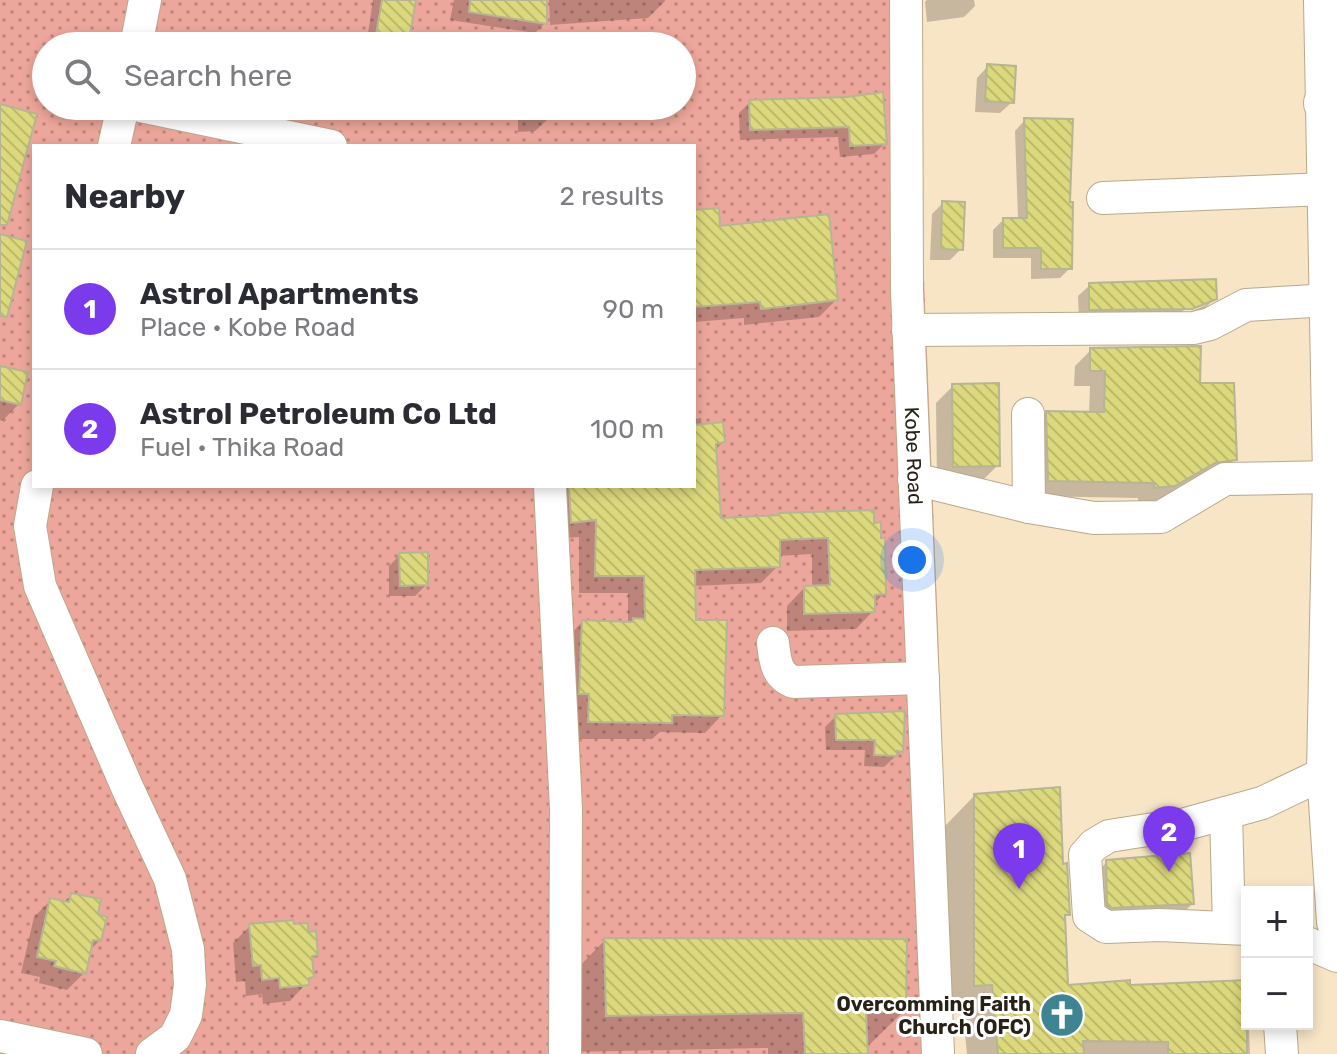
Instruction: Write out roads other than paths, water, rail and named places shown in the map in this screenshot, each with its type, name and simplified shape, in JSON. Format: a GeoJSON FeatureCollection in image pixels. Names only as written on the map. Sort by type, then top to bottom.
{"type":"FeatureCollection","features":[{"type":"Feature","properties":{"kind":"main road"},"geometry":{"type":"LineString","coordinates":[[1324,0],[1332,116],[1328,189],[1333,477],[1327,772],[1337,922]]}},
{"type":"Feature","properties":{"kind":"street"},"geometry":{"type":"LineString","coordinates":[[139,32],[145,0]]}},
{"type":"Feature","properties":{"kind":"street","name":"Kobe Road"},"geometry":{"type":"LineString","coordinates":[[906,0],[908,330],[938,1054]]}},
{"type":"Feature","properties":{"kind":"street"},"geometry":{"type":"LineString","coordinates":[[114,144],[120,120]]}},
{"type":"Feature","properties":{"kind":"street"},"geometry":{"type":"LineString","coordinates":[[208,120],[322,144]]}},
{"type":"Feature","properties":{"kind":"street"},"geometry":{"type":"LineString","coordinates":[[1103,198],[1328,189]]}},
{"type":"Feature","properties":{"kind":"street"},"geometry":{"type":"LineString","coordinates":[[908,330],[1194,328],[1210,324],[1246,305],[1330,300]]}},
{"type":"Feature","properties":{"kind":"street"},"geometry":{"type":"LineString","coordinates":[[1028,414],[1029,507]]}},
{"type":"Feature","properties":{"kind":"street"},"geometry":{"type":"LineString","coordinates":[[914,479],[1029,507],[1094,518],[1161,517],[1225,479],[1333,477]]}},
{"type":"Feature","properties":{"kind":"street"},"geometry":{"type":"LineString","coordinates":[[37,488],[30,526],[40,586],[170,879],[188,949],[190,985],[186,1015],[175,1037],[158,1053]]}},
{"type":"Feature","properties":{"kind":"street"},"geometry":{"type":"LineString","coordinates":[[550,488],[566,809],[565,1054]]}},
{"type":"Feature","properties":{"kind":"street"},"geometry":{"type":"LineString","coordinates":[[773,643],[778,669],[785,678],[794,682],[923,678]]}},
{"type":"Feature","properties":{"kind":"street"},"geometry":{"type":"LineString","coordinates":[[1226,813],[1238,928],[1160,925],[1106,927],[1089,916],[1085,855],[1094,845],[1109,836],[1186,824],[1262,803],[1327,772]]}},
{"type":"Feature","properties":{"kind":"street"},"geometry":{"type":"LineString","coordinates":[[1313,946],[1337,956]]}},
{"type":"Feature","properties":{"kind":"street"},"geometry":{"type":"LineString","coordinates":[[1280,1030],[1282,1054]]}},
{"type":"Feature","properties":{"kind":"street"},"geometry":{"type":"LineString","coordinates":[[0,1036],[86,1054]]}},
{"type":"Feature","properties":{"kind":"place","name":"Astrol Petroleum Co Ltd"},"geometry":{"type":"Point","coordinates":[1169,872]}},
{"type":"Feature","properties":{"kind":"place","name":"Astrol Apartments"},"geometry":{"type":"Point","coordinates":[1019,889]}},
{"type":"Feature","properties":{"kind":"place","name":"Overcomming Faith Church (OFC)"},"geometry":{"type":"Point","coordinates":[1062,1015]}}]}
